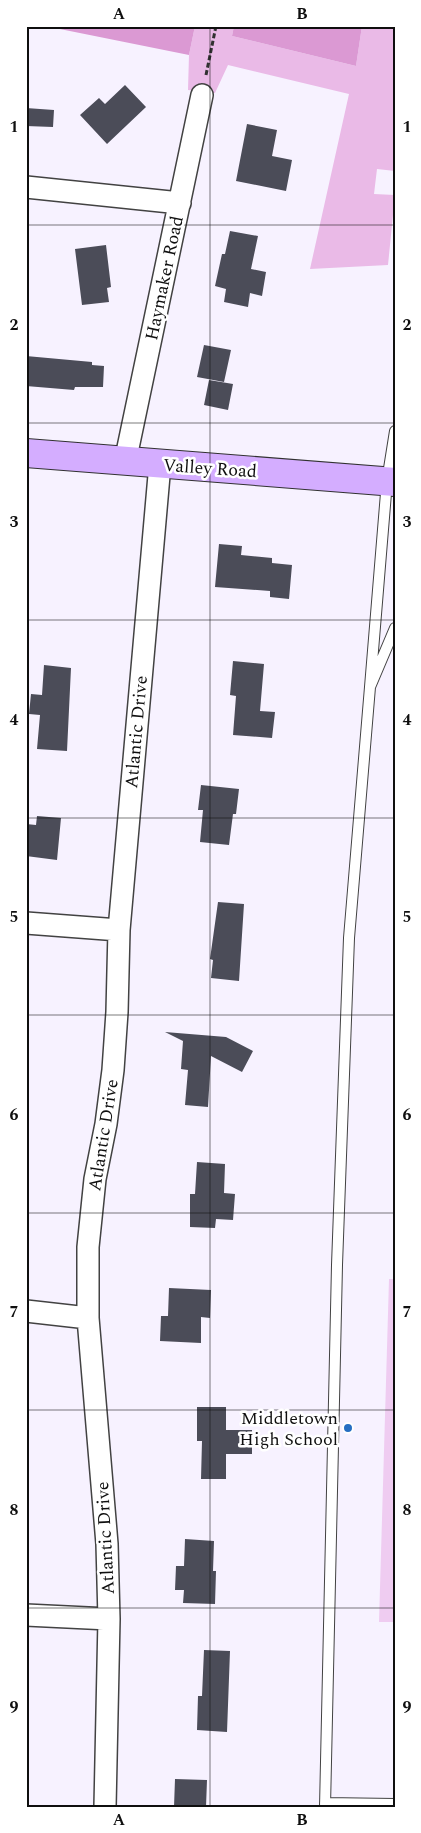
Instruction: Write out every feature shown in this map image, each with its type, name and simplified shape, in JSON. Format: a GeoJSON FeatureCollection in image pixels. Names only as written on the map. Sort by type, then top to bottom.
{"type":"FeatureCollection","features":[{"type":"Feature","properties":{"kind":"main road","name":"Valley Road"},"geometry":{"type":"LineString","coordinates":[[26,454],[391,482]]}},
{"type":"Feature","properties":{"kind":"street","name":"Haymaker Road"},"geometry":{"type":"LineString","coordinates":[[125,462],[202,94]]}},
{"type":"Feature","properties":{"kind":"street"},"geometry":{"type":"LineString","coordinates":[[26,187],[180,203]]}},
{"type":"Feature","properties":{"kind":"street","name":"Atlantic Drive"},"geometry":{"type":"LineString","coordinates":[[105,1807],[109,1619],[107,1535],[88,1318],[90,1228],[95,1179],[106,1124],[113,1070],[118,1012],[119,930],[160,464]]}},
{"type":"Feature","properties":{"kind":"street"},"geometry":{"type":"LineString","coordinates":[[26,923],[119,930]]}},
{"type":"Feature","properties":{"kind":"street"},"geometry":{"type":"LineString","coordinates":[[26,1311],[88,1318]]}},
{"type":"Feature","properties":{"kind":"street"},"geometry":{"type":"LineString","coordinates":[[26,1614],[109,1619]]}},
{"type":"Feature","properties":{"kind":"lane"},"geometry":{"type":"LineString","coordinates":[[395,431],[370,687],[349,938],[337,1265],[325,1805],[395,1804]]}},
{"type":"Feature","properties":{"kind":"lane"},"geometry":{"type":"LineString","coordinates":[[370,687],[395,628]]}},
{"type":"Feature","properties":{"kind":"path"},"geometry":{"type":"LineString","coordinates":[[202,94],[216,26]]}},
{"type":"Feature","properties":{"kind":"shaded area"},"geometry":{"type":"Polygon","coordinates":[[[45,26],[195,26],[189,55],[45,26]]]}},
{"type":"Feature","properties":{"kind":"shaded area"},"geometry":{"type":"Polygon","coordinates":[[[195,26],[234,26],[232,36],[356,66],[362,26],[395,26],[395,171],[377,169],[374,194],[395,195],[388,265],[310,269],[349,94],[228,65],[215,93],[188,90],[189,55],[195,26]]]}},
{"type":"Feature","properties":{"kind":"shaded area"},"geometry":{"type":"Polygon","coordinates":[[[234,26],[362,26],[356,66],[232,36],[234,26]]]}},
{"type":"Feature","properties":{"kind":"shaded area"},"geometry":{"type":"Polygon","coordinates":[[[389,1279],[395,1279],[395,1622],[379,1622],[389,1279]]]}},
{"type":"Feature","properties":{"kind":"building"},"geometry":{"type":"Polygon","coordinates":[[[125,85],[146,107],[107,144],[80,115],[99,98],[105,104],[125,85]]]}},
{"type":"Feature","properties":{"kind":"building"},"geometry":{"type":"Polygon","coordinates":[[[26,108],[54,110],[53,127],[26,126],[26,108]]]}},
{"type":"Feature","properties":{"kind":"building"},"geometry":{"type":"Polygon","coordinates":[[[247,124],[277,130],[272,156],[292,160],[286,191],[236,181],[247,124]]]}},
{"type":"Feature","properties":{"kind":"building"},"geometry":{"type":"Polygon","coordinates":[[[230,231],[258,236],[251,269],[266,272],[262,296],[250,293],[248,307],[224,302],[226,289],[215,286],[222,254],[225,254],[230,231]]]}},
{"type":"Feature","properties":{"kind":"building"},"geometry":{"type":"Polygon","coordinates":[[[106,245],[111,287],[107,288],[109,302],[82,305],[75,249],[106,245]]]}},
{"type":"Feature","properties":{"kind":"building"},"geometry":{"type":"Polygon","coordinates":[[[204,345],[231,350],[224,382],[197,377],[204,345]]]}},
{"type":"Feature","properties":{"kind":"building"},"geometry":{"type":"Polygon","coordinates":[[[26,356],[92,362],[92,365],[104,366],[103,387],[75,387],[74,390],[26,386],[26,356]]]}},
{"type":"Feature","properties":{"kind":"building"},"geometry":{"type":"Polygon","coordinates":[[[209,380],[233,384],[228,410],[204,405],[209,380]]]}},
{"type":"Feature","properties":{"kind":"building"},"geometry":{"type":"Polygon","coordinates":[[[219,544],[242,546],[241,555],[272,558],[272,563],[292,565],[289,599],[270,597],[270,591],[215,587],[219,544]]]}},
{"type":"Feature","properties":{"kind":"building"},"geometry":{"type":"Polygon","coordinates":[[[233,661],[264,664],[260,711],[275,712],[272,738],[233,735],[236,696],[230,695],[233,661]]]}},
{"type":"Feature","properties":{"kind":"building"},"geometry":{"type":"Polygon","coordinates":[[[44,665],[71,668],[67,751],[37,749],[40,715],[29,714],[31,694],[42,695],[44,665]]]}},
{"type":"Feature","properties":{"kind":"building"},"geometry":{"type":"Polygon","coordinates":[[[201,785],[239,789],[236,814],[233,814],[229,845],[200,842],[203,810],[198,810],[201,785]]]}},
{"type":"Feature","properties":{"kind":"building"},"geometry":{"type":"Polygon","coordinates":[[[37,816],[61,818],[57,860],[26,856],[26,824],[36,825],[37,816]]]}},
{"type":"Feature","properties":{"kind":"building"},"geometry":{"type":"Polygon","coordinates":[[[218,902],[244,904],[239,981],[211,978],[213,960],[210,959],[218,902]]]}},
{"type":"Feature","properties":{"kind":"building"},"geometry":{"type":"Polygon","coordinates":[[[165,1032],[226,1037],[253,1051],[242,1072],[211,1056],[208,1107],[185,1105],[188,1070],[181,1069],[183,1041],[165,1032]]]}},
{"type":"Feature","properties":{"kind":"building"},"geometry":{"type":"Polygon","coordinates":[[[197,1162],[225,1164],[224,1193],[235,1194],[233,1220],[216,1219],[215,1228],[190,1227],[190,1194],[195,1194],[197,1162]]]}},
{"type":"Feature","properties":{"kind":"building"},"geometry":{"type":"Polygon","coordinates":[[[169,1288],[211,1290],[210,1318],[201,1317],[201,1343],[160,1341],[161,1316],[168,1316],[169,1288]]]}},
{"type":"Feature","properties":{"kind":"building"},"geometry":{"type":"Polygon","coordinates":[[[197,1407],[226,1407],[226,1430],[252,1430],[252,1454],[226,1454],[226,1479],[201,1479],[202,1441],[197,1441],[197,1407]]]}},
{"type":"Feature","properties":{"kind":"building"},"geometry":{"type":"Polygon","coordinates":[[[185,1539],[214,1541],[213,1571],[216,1571],[215,1604],[183,1603],[184,1590],[175,1590],[176,1566],[184,1566],[185,1539]]]}},
{"type":"Feature","properties":{"kind":"building"},"geometry":{"type":"Polygon","coordinates":[[[204,1650],[230,1651],[227,1732],[197,1730],[198,1696],[202,1696],[204,1650]]]}},
{"type":"Feature","properties":{"kind":"building"},"geometry":{"type":"Polygon","coordinates":[[[175,1779],[207,1780],[206,1807],[174,1807],[175,1779]]]}},
{"type":"Feature","properties":{"kind":"place","name":"Middletown High School"},"geometry":{"type":"Point","coordinates":[348,1428]}}]}
